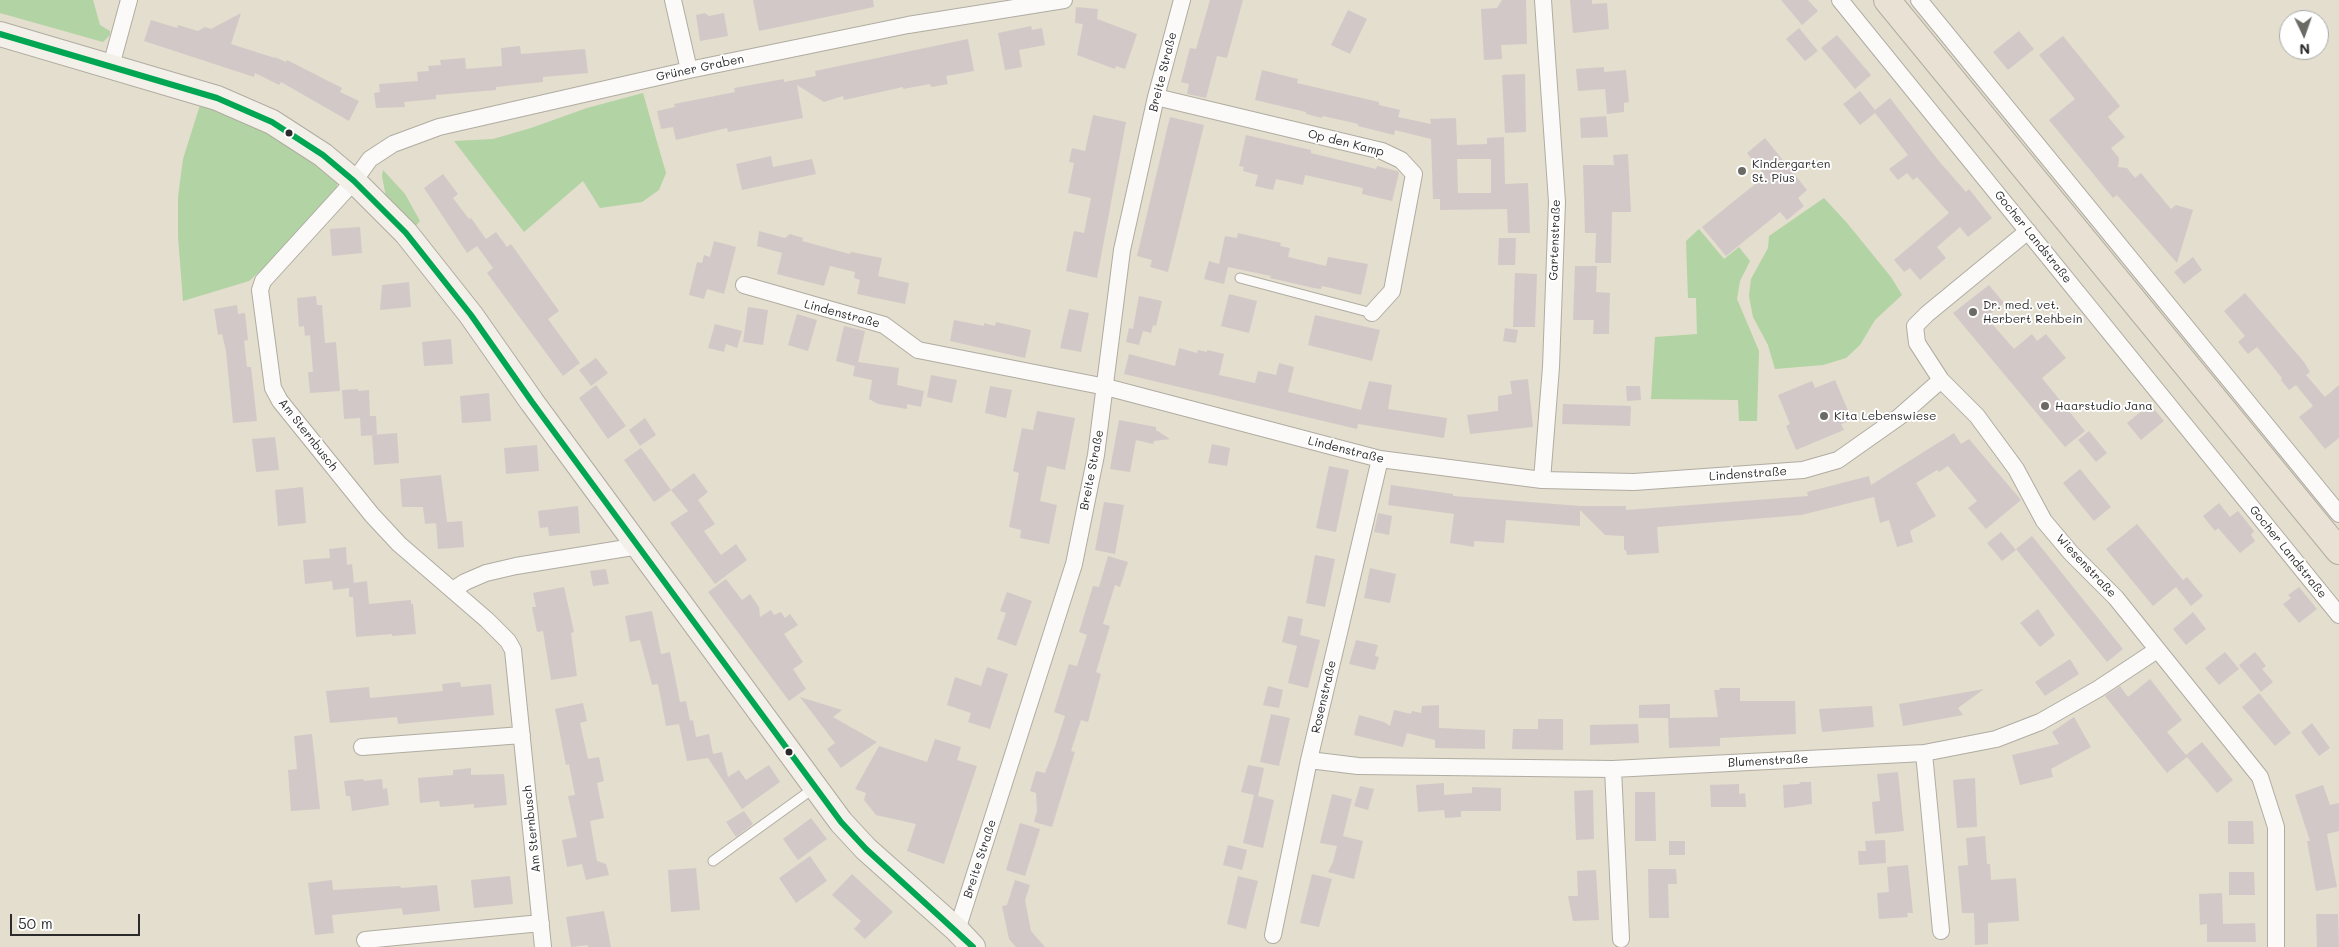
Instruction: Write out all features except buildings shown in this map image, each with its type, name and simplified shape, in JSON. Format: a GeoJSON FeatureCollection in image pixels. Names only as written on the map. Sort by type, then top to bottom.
{"type":"FeatureCollection","features":[{"type":"Feature","properties":{"kind":"main road"},"geometry":{"type":"LineString","coordinates":[[1888,0],[2339,551]]}},
{"type":"Feature","properties":{"kind":"street"},"geometry":{"type":"LineString","coordinates":[[111,66],[129,0]]}},
{"type":"Feature","properties":{"kind":"street"},"geometry":{"type":"LineString","coordinates":[[673,0],[689,70]]}},
{"type":"Feature","properties":{"kind":"street","name":"Grüner Graben"},"geometry":{"type":"LineString","coordinates":[[354,180],[370,159],[386,149],[439,127],[689,70],[908,25],[1064,0]]}},
{"type":"Feature","properties":{"kind":"street","name":"Breite Straße"},"geometry":{"type":"LineString","coordinates":[[957,930],[1074,564],[1096,455],[1122,250],[1156,98],[1182,0]]}},
{"type":"Feature","properties":{"kind":"street","name":"Gartenstraße"},"geometry":{"type":"LineString","coordinates":[[1542,480],[1551,367],[1557,202],[1543,0]]}},
{"type":"Feature","properties":{"kind":"street","name":"Gocher Landstraße"},"geometry":{"type":"LineString","coordinates":[[1840,0],[2339,615]]}},
{"type":"Feature","properties":{"kind":"street"},"geometry":{"type":"LineString","coordinates":[[1919,0],[2339,514]]}},
{"type":"Feature","properties":{"kind":"street"},"geometry":{"type":"LineString","coordinates":[[0,34],[218,98],[272,122],[323,155],[354,180],[406,233],[471,315],[532,402],[841,822],[866,849],[957,930],[973,947]]}},
{"type":"Feature","properties":{"kind":"street","name":"Op den Kamp"},"geometry":{"type":"LineString","coordinates":[[1156,98],[1382,151],[1401,160],[1414,174],[1392,291],[1372,312]]}},
{"type":"Feature","properties":{"kind":"street","name":"Am Sternbusch"},"geometry":{"type":"LineString","coordinates":[[354,180],[263,281],[260,290],[273,388],[286,408],[372,515],[399,544],[453,590],[508,641],[513,650],[543,947]]}},
{"type":"Feature","properties":{"kind":"street","name":"Wiesenstraße"},"geometry":{"type":"LineString","coordinates":[[2028,231],[1926,314],[1915,326],[1917,343],[1941,380],[1977,416],[2016,469],[2044,521],[2071,553],[2116,598],[2260,777],[2276,827],[2276,947]]}},
{"type":"Feature","properties":{"kind":"street","name":"Lindenstraße"},"geometry":{"type":"LineString","coordinates":[[744,285],[884,325],[918,350],[1106,387],[1380,459],[1542,480],[1634,482],[1803,470],[1838,460],[1899,417],[1941,380]]}},
{"type":"Feature","properties":{"kind":"street","name":"Rosenstraße"},"geometry":{"type":"LineString","coordinates":[[1273,935],[1309,760],[1380,459]]}},
{"type":"Feature","properties":{"kind":"street"},"geometry":{"type":"LineString","coordinates":[[453,590],[486,573],[639,546]]}},
{"type":"Feature","properties":{"kind":"street","name":"Blumenstraße"},"geometry":{"type":"LineString","coordinates":[[1309,760],[1358,766],[1613,769],[1924,753],[1996,739],[2040,722],[2098,689],[2157,650]]}},
{"type":"Feature","properties":{"kind":"street"},"geometry":{"type":"LineString","coordinates":[[362,747],[522,735]]}},
{"type":"Feature","properties":{"kind":"street"},"geometry":{"type":"LineString","coordinates":[[1924,753],[1940,931]]}},
{"type":"Feature","properties":{"kind":"street"},"geometry":{"type":"LineString","coordinates":[[1613,769],[1621,939]]}},
{"type":"Feature","properties":{"kind":"street"},"geometry":{"type":"LineString","coordinates":[[365,940],[542,923]]}},
{"type":"Feature","properties":{"kind":"lane"},"geometry":{"type":"LineString","coordinates":[[1240,278],[1372,312]]}},
{"type":"Feature","properties":{"kind":"lane"},"geometry":{"type":"LineString","coordinates":[[713,861],[816,786]]}},
{"type":"Feature","properties":{"kind":"green space"},"geometry":{"type":"Polygon","coordinates":[[[0,0],[93,0],[100,25],[110,31],[110,35],[103,42],[0,13],[0,0]]]}},
{"type":"Feature","properties":{"kind":"green space"},"geometry":{"type":"Polygon","coordinates":[[[643,93],[666,173],[659,190],[642,202],[600,208],[583,181],[524,232],[454,141],[493,139],[587,108],[643,93]]]}},
{"type":"Feature","properties":{"kind":"green space"},"geometry":{"type":"Polygon","coordinates":[[[200,105],[243,118],[294,144],[337,182],[337,189],[275,258],[249,281],[183,301],[178,236],[178,197],[183,159],[200,105]]]}},
{"type":"Feature","properties":{"kind":"green space"},"geometry":{"type":"Polygon","coordinates":[[[383,170],[405,194],[420,221],[414,228],[386,197],[382,176],[383,170]]]}},
{"type":"Feature","properties":{"kind":"green space"},"geometry":{"type":"Polygon","coordinates":[[[1824,198],[1891,277],[1902,295],[1875,320],[1860,345],[1846,358],[1823,365],[1775,369],[1768,345],[1753,317],[1749,296],[1751,279],[1768,248],[1769,236],[1824,198]]]}},
{"type":"Feature","properties":{"kind":"green space"},"geometry":{"type":"Polygon","coordinates":[[[1699,229],[1724,259],[1739,247],[1750,261],[1740,281],[1737,299],[1759,351],[1757,421],[1739,421],[1738,400],[1651,399],[1655,337],[1697,334],[1696,298],[1688,298],[1686,241],[1699,229]]]}},
{"type":"Feature","properties":{"kind":"transit line"},"geometry":{"type":"LineString","coordinates":[[0,34],[217,98],[272,122],[323,155],[354,181],[406,233],[471,315],[532,402],[841,822],[866,849],[973,947]]}},
{"type":"Feature","properties":{"kind":"place","name":"Kindergarten St. Pius"},"geometry":{"type":"Point","coordinates":[1742,171]}},
{"type":"Feature","properties":{"kind":"place","name":"Dr. med. vet. Herbert Rehbein"},"geometry":{"type":"Point","coordinates":[1973,312]}},
{"type":"Feature","properties":{"kind":"place","name":"Haarstudio Jana"},"geometry":{"type":"Point","coordinates":[2045,406]}},
{"type":"Feature","properties":{"kind":"place","name":"Kita Lebenswiese"},"geometry":{"type":"Point","coordinates":[1824,416]}}]}
